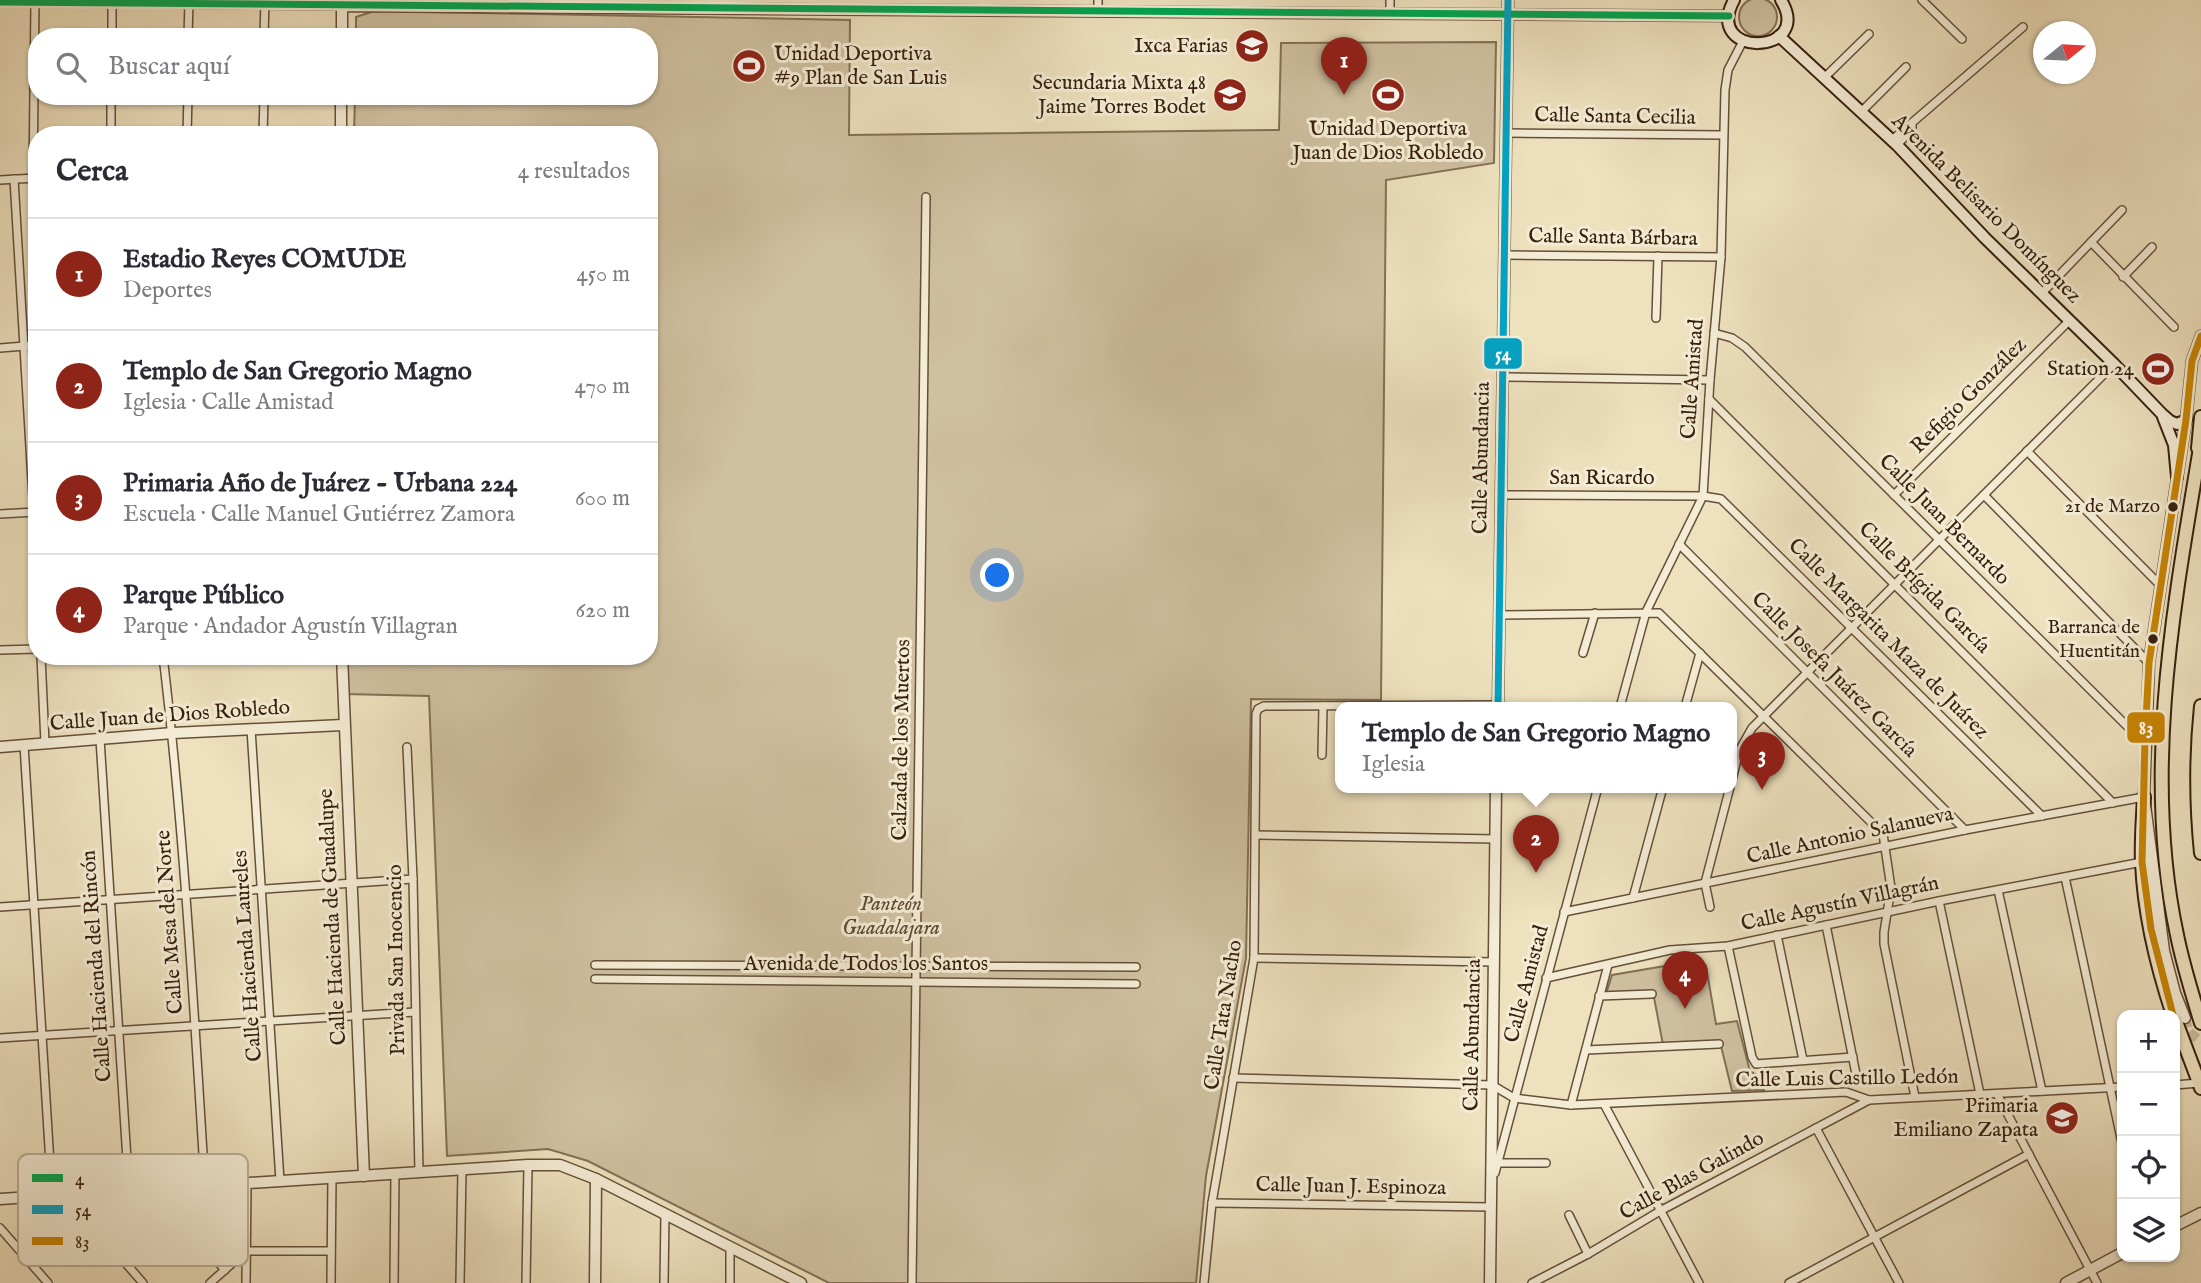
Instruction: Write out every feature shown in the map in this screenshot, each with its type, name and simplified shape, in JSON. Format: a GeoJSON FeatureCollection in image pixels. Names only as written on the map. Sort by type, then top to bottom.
{"type":"FeatureCollection","features":[{"type":"Feature","properties":{"kind":"highway"},"geometry":{"type":"LineString","coordinates":[[2196,470],[2201,417]]}},
{"type":"Feature","properties":{"kind":"highway"},"geometry":{"type":"LineString","coordinates":[[2201,442],[2165,678],[2162,766],[2166,848],[2175,921],[2201,1023]]}},
{"type":"Feature","properties":{"kind":"highway"},"geometry":{"type":"LineString","coordinates":[[2201,706],[2198,732],[2198,800],[2201,853]]}},
{"type":"Feature","properties":{"kind":"highway"},"geometry":{"type":"LineString","coordinates":[[2144,797],[2142,862],[2151,929],[2176,1010]]}},
{"type":"Feature","properties":{"kind":"highway"},"geometry":{"type":"LineString","coordinates":[[2180,1024],[2200,1086]]}},
{"type":"Feature","properties":{"kind":"main road"},"geometry":{"type":"LineString","coordinates":[[1734,0],[1729,16],[1731,26],[1743,41],[1761,45],[1770,43],[1779,36],[1786,17],[1784,1]]}},
{"type":"Feature","properties":{"kind":"main road","name":"Avenida Belisario Domínguez"},"geometry":{"type":"LineString","coordinates":[[1779,36],[1895,143],[1985,238],[2162,414],[2174,445],[2177,477]]}},
{"type":"Feature","properties":{"kind":"main road"},"geometry":{"type":"LineString","coordinates":[[2162,414],[2177,424],[2186,419]]}},
{"type":"Feature","properties":{"kind":"street"},"geometry":{"type":"LineString","coordinates":[[1098,0],[1098,11]]}},
{"type":"Feature","properties":{"kind":"street"},"geometry":{"type":"LineString","coordinates":[[1268,0],[1268,13]]}},
{"type":"Feature","properties":{"kind":"street"},"geometry":{"type":"LineString","coordinates":[[1390,0],[1390,13]]}},
{"type":"Feature","properties":{"kind":"street","name":"Calle Abundancia"},"geometry":{"type":"LineString","coordinates":[[1498,702],[1508,0]]}},
{"type":"Feature","properties":{"kind":"street"},"geometry":{"type":"LineString","coordinates":[[1922,0],[1962,39]]}},
{"type":"Feature","properties":{"kind":"street"},"geometry":{"type":"LineString","coordinates":[[35,1],[35,28]]}},
{"type":"Feature","properties":{"kind":"street"},"geometry":{"type":"LineString","coordinates":[[0,2],[927,5],[1098,11],[1729,16]]}},
{"type":"Feature","properties":{"kind":"street"},"geometry":{"type":"LineString","coordinates":[[112,2],[112,28]]}},
{"type":"Feature","properties":{"kind":"street"},"geometry":{"type":"LineString","coordinates":[[188,28],[189,2]]}},
{"type":"Feature","properties":{"kind":"street"},"geometry":{"type":"LineString","coordinates":[[264,28],[265,3]]}},
{"type":"Feature","properties":{"kind":"street"},"geometry":{"type":"LineString","coordinates":[[342,3],[342,28]]}},
{"type":"Feature","properties":{"kind":"street"},"geometry":{"type":"LineString","coordinates":[[1895,143],[1909,125],[2023,27]]}},
{"type":"Feature","properties":{"kind":"street"},"geometry":{"type":"LineString","coordinates":[[1825,77],[1869,34]]}},
{"type":"Feature","properties":{"kind":"street","name":"Calle Amistad"},"geometry":{"type":"LineString","coordinates":[[1621,702],[1646,612],[1703,496],[1721,257],[1725,90],[1728,70],[1743,41]]}},
{"type":"Feature","properties":{"kind":"street"},"geometry":{"type":"LineString","coordinates":[[1862,111],[1906,68]]}},
{"type":"Feature","properties":{"kind":"street"},"geometry":{"type":"LineString","coordinates":[[35,105],[35,126]]}},
{"type":"Feature","properties":{"kind":"street"},"geometry":{"type":"LineString","coordinates":[[111,105],[111,126]]}},
{"type":"Feature","properties":{"kind":"street"},"geometry":{"type":"LineString","coordinates":[[187,126],[188,105]]}},
{"type":"Feature","properties":{"kind":"street"},"geometry":{"type":"LineString","coordinates":[[263,126],[264,105]]}},
{"type":"Feature","properties":{"kind":"street"},"geometry":{"type":"LineString","coordinates":[[341,105],[341,126]]}},
{"type":"Feature","properties":{"kind":"street","name":"Calle Santa Cecilia"},"geometry":{"type":"LineString","coordinates":[[1507,133],[1723,135]]}},
{"type":"Feature","properties":{"kind":"street"},"geometry":{"type":"LineString","coordinates":[[0,180],[28,178]]}},
{"type":"Feature","properties":{"kind":"street"},"geometry":{"type":"LineString","coordinates":[[15,179],[28,406]]}},
{"type":"Feature","properties":{"kind":"street","name":"Calzada de los Muertos"},"geometry":{"type":"LineString","coordinates":[[912,1283],[926,197]]}},
{"type":"Feature","properties":{"kind":"street"},"geometry":{"type":"LineString","coordinates":[[2042,293],[2122,209]]}},
{"type":"Feature","properties":{"kind":"street"},"geometry":{"type":"LineString","coordinates":[[2091,242],[2174,327]]}},
{"type":"Feature","properties":{"kind":"street"},"geometry":{"type":"LineString","coordinates":[[2123,277],[2152,247]]}},
{"type":"Feature","properties":{"kind":"street","name":"Calle Santa Bárbara"},"geometry":{"type":"LineString","coordinates":[[1505,255],[1721,257]]}},
{"type":"Feature","properties":{"kind":"street"},"geometry":{"type":"LineString","coordinates":[[1656,318],[1658,256]]}},
{"type":"Feature","properties":{"kind":"street","name":"Refigio González"},"geometry":{"type":"LineString","coordinates":[[1894,495],[2069,321]]}},
{"type":"Feature","properties":{"kind":"street","name":"Calle Juan Bernardo"},"geometry":{"type":"LineString","coordinates":[[1714,333],[1732,338],[1745,347],[2133,732],[2146,739]]}},
{"type":"Feature","properties":{"kind":"street"},"geometry":{"type":"LineString","coordinates":[[2177,1010],[2164,951],[2144,797],[2146,739],[2149,663],[2186,419],[2192,361],[2201,336]]}},
{"type":"Feature","properties":{"kind":"street"},"geometry":{"type":"LineString","coordinates":[[0,348],[28,346]]}},
{"type":"Feature","properties":{"kind":"street"},"geometry":{"type":"LineString","coordinates":[[1737,764],[1745,739],[1763,717],[2114,364]]}},
{"type":"Feature","properties":{"kind":"street"},"geometry":{"type":"LineString","coordinates":[[1503,377],[1710,380]]}},
{"type":"Feature","properties":{"kind":"street","name":"Calle Brígida García"},"geometry":{"type":"LineString","coordinates":[[1709,399],[2113,803]]}},
{"type":"Feature","properties":{"kind":"street"},"geometry":{"type":"LineString","coordinates":[[2028,451],[2161,586]]}},
{"type":"Feature","properties":{"kind":"street","name":"San Ricardo"},"geometry":{"type":"LineString","coordinates":[[1501,495],[1703,496]]}},
{"type":"Feature","properties":{"kind":"street"},"geometry":{"type":"LineString","coordinates":[[1984,495],[2149,663]]}},
{"type":"Feature","properties":{"kind":"street","name":"Calle Margarita Maza de Juárez"},"geometry":{"type":"LineString","coordinates":[[1703,496],[1725,502],[2042,816]]}},
{"type":"Feature","properties":{"kind":"street"},"geometry":{"type":"LineString","coordinates":[[0,514],[28,512]]}},
{"type":"Feature","properties":{"kind":"street","name":"Calle Josefa Juárez García"},"geometry":{"type":"LineString","coordinates":[[1679,544],[1965,830]]}},
{"type":"Feature","properties":{"kind":"street"},"geometry":{"type":"LineString","coordinates":[[1499,615],[1655,612],[1883,834],[1891,888],[1884,944],[1915,1097]]}},
{"type":"Feature","properties":{"kind":"street"},"geometry":{"type":"LineString","coordinates":[[1583,653],[1595,613]]}},
{"type":"Feature","properties":{"kind":"street"},"geometry":{"type":"LineString","coordinates":[[0,650],[28,649]]}},
{"type":"Feature","properties":{"kind":"street"},"geometry":{"type":"LineString","coordinates":[[1686,702],[1700,653]]}},
{"type":"Feature","properties":{"kind":"street"},"geometry":{"type":"LineString","coordinates":[[41,665],[45,743]]}},
{"type":"Feature","properties":{"kind":"street","name":"Calle Mesa del Norte"},"geometry":{"type":"LineString","coordinates":[[164,665],[173,733],[186,895],[203,1154]]}},
{"type":"Feature","properties":{"kind":"street","name":"Calle Hacienda de Guadalupe"},"geometry":{"type":"LineString","coordinates":[[342,665],[364,1176]]}},
{"type":"Feature","properties":{"kind":"street","name":"Calle Tata Nacho"},"geometry":{"type":"LineString","coordinates":[[1204,1283],[1212,1202],[1254,958],[1256,714],[1258,709],[1264,706],[1323,706]]}},
{"type":"Feature","properties":{"kind":"street"},"geometry":{"type":"LineString","coordinates":[[1322,755],[1323,706],[1335,706]]}},
{"type":"Feature","properties":{"kind":"street","name":"Calle Juan de Dios Robledo"},"geometry":{"type":"LineString","coordinates":[[0,747],[173,733],[343,725]]}},
{"type":"Feature","properties":{"kind":"street","name":"Calle Hacienda Laureles"},"geometry":{"type":"LineString","coordinates":[[251,729],[280,1181]]}},
{"type":"Feature","properties":{"kind":"street","name":"Calle Hacienda del Rincón"},"geometry":{"type":"LineString","coordinates":[[100,739],[127,1154]]}},
{"type":"Feature","properties":{"kind":"street"},"geometry":{"type":"LineString","coordinates":[[24,745],[49,1154]]}},
{"type":"Feature","properties":{"kind":"street","name":"Privada San Inocencio"},"geometry":{"type":"LineString","coordinates":[[407,747],[413,879],[419,1172]]}},
{"type":"Feature","properties":{"kind":"street","name":"Calle Abundancia"},"geometry":{"type":"LineString","coordinates":[[1490,1283],[1490,1191],[1494,1163],[1492,1085],[1496,793]]}},
{"type":"Feature","properties":{"kind":"street","name":"Calle Amistad"},"geometry":{"type":"LineString","coordinates":[[1494,1163],[1596,793]]}},
{"type":"Feature","properties":{"kind":"street"},"geometry":{"type":"LineString","coordinates":[[1633,898],[1661,793]]}},
{"type":"Feature","properties":{"kind":"street"},"geometry":{"type":"LineString","coordinates":[[1710,908],[1705,883],[1728,793]]}},
{"type":"Feature","properties":{"kind":"street","name":"Calle Antonio Salanueva"},"geometry":{"type":"LineString","coordinates":[[1564,912],[1965,830],[2144,797]]}},
{"type":"Feature","properties":{"kind":"street"},"geometry":{"type":"LineString","coordinates":[[1256,835],[1496,839]]}},
{"type":"Feature","properties":{"kind":"street","name":"Calle Agustín Villagrán"},"geometry":{"type":"LineString","coordinates":[[1546,978],[1670,950],[1728,946],[1939,901],[2142,862]]}},
{"type":"Feature","properties":{"kind":"street"},"geometry":{"type":"LineString","coordinates":[[2065,877],[2120,1136]]}},
{"type":"Feature","properties":{"kind":"street"},"geometry":{"type":"LineString","coordinates":[[0,907],[413,879]]}},
{"type":"Feature","properties":{"kind":"street"},"geometry":{"type":"LineString","coordinates":[[1998,890],[2042,1091]]}},
{"type":"Feature","properties":{"kind":"street"},"geometry":{"type":"LineString","coordinates":[[1939,901],[1980,1094]]}},
{"type":"Feature","properties":{"kind":"street"},"geometry":{"type":"LineString","coordinates":[[1826,925],[1857,1079]]}},
{"type":"Feature","properties":{"kind":"street"},"geometry":{"type":"LineString","coordinates":[[1777,935],[1802,1060]]}},
{"type":"Feature","properties":{"kind":"street"},"geometry":{"type":"LineString","coordinates":[[1728,946],[1752,1057],[1756,1064],[1853,1057]]}},
{"type":"Feature","properties":{"kind":"street"},"geometry":{"type":"LineString","coordinates":[[1254,958],[1494,962]]}},
{"type":"Feature","properties":{"kind":"street","name":"Avenida de Todos los Santos"},"geometry":{"type":"LineString","coordinates":[[595,965],[1136,967]]}},
{"type":"Feature","properties":{"kind":"street"},"geometry":{"type":"LineString","coordinates":[[1571,1105],[1608,965]]}},
{"type":"Feature","properties":{"kind":"street","name":"Avenida de Todos los Santos"},"geometry":{"type":"LineString","coordinates":[[595,979],[1136,984]]}},
{"type":"Feature","properties":{"kind":"street"},"geometry":{"type":"LineString","coordinates":[[1599,996],[1653,994]]}},
{"type":"Feature","properties":{"kind":"street"},"geometry":{"type":"LineString","coordinates":[[0,1038],[415,1012]]}},
{"type":"Feature","properties":{"kind":"street","name":"Calle Luis Castillo Ledón"},"geometry":{"type":"LineString","coordinates":[[1586,1050],[1719,1044]]}},
{"type":"Feature","properties":{"kind":"street"},"geometry":{"type":"LineString","coordinates":[[1233,1078],[1492,1085]]}},
{"type":"Feature","properties":{"kind":"street","name":"Calle Luis Castillo Ledón"},"geometry":{"type":"LineString","coordinates":[[1492,1085],[1514,1098],[1571,1105],[1846,1092],[1869,1100],[2117,1087]]}},
{"type":"Feature","properties":{"kind":"street"},"geometry":{"type":"LineString","coordinates":[[2180,1085],[2200,1086]]}},
{"type":"Feature","properties":{"kind":"street"},"geometry":{"type":"LineString","coordinates":[[1997,1094],[2097,1283]]}},
{"type":"Feature","properties":{"kind":"street","name":"Calle Blas Galindo"},"geometry":{"type":"LineString","coordinates":[[1532,1283],[1588,1254],[1660,1211],[1869,1100]]}},
{"type":"Feature","properties":{"kind":"street"},"geometry":{"type":"LineString","coordinates":[[1604,1104],[1699,1283]]}},
{"type":"Feature","properties":{"kind":"street"},"geometry":{"type":"LineString","coordinates":[[1816,1128],[1899,1283]]}},
{"type":"Feature","properties":{"kind":"street"},"geometry":{"type":"LineString","coordinates":[[1789,1283],[2029,1154]]}},
{"type":"Feature","properties":{"kind":"street"},"geometry":{"type":"LineString","coordinates":[[1494,1163],[1546,1163]]}},
{"type":"Feature","properties":{"kind":"street"},"geometry":{"type":"LineString","coordinates":[[526,1283],[527,1165]]}},
{"type":"Feature","properties":{"kind":"street"},"geometry":{"type":"LineString","coordinates":[[248,1183],[560,1165],[596,1179],[797,1282]]}},
{"type":"Feature","properties":{"kind":"street"},"geometry":{"type":"LineString","coordinates":[[460,1283],[462,1169]]}},
{"type":"Feature","properties":{"kind":"street"},"geometry":{"type":"LineString","coordinates":[[394,1283],[396,1174]]}},
{"type":"Feature","properties":{"kind":"street"},"geometry":{"type":"LineString","coordinates":[[331,1283],[332,1177]]}},
{"type":"Feature","properties":{"kind":"street"},"geometry":{"type":"LineString","coordinates":[[595,1283],[596,1179]]}},
{"type":"Feature","properties":{"kind":"street"},"geometry":{"type":"LineString","coordinates":[[0,1199],[18,1198]]}},
{"type":"Feature","properties":{"kind":"street","name":"Calle Juan J. Espinoza"},"geometry":{"type":"LineString","coordinates":[[1212,1202],[1490,1207]]}},
{"type":"Feature","properties":{"kind":"street"},"geometry":{"type":"LineString","coordinates":[[2180,1224],[2201,1213]]}},
{"type":"Feature","properties":{"kind":"street"},"geometry":{"type":"LineString","coordinates":[[664,1283],[665,1214]]}},
{"type":"Feature","properties":{"kind":"street"},"geometry":{"type":"LineString","coordinates":[[1569,1214],[1588,1254]]}},
{"type":"Feature","properties":{"kind":"street"},"geometry":{"type":"LineString","coordinates":[[0,1228],[18,1249]]}},
{"type":"Feature","properties":{"kind":"street"},"geometry":{"type":"LineString","coordinates":[[730,1247],[730,1283]]}},
{"type":"Feature","properties":{"kind":"street"},"geometry":{"type":"LineString","coordinates":[[248,1251],[331,1251]]}},
{"type":"Feature","properties":{"kind":"street"},"geometry":{"type":"LineString","coordinates":[[2066,1283],[2117,1256]]}},
{"type":"Feature","properties":{"kind":"street"},"geometry":{"type":"LineString","coordinates":[[33,1266],[48,1283]]}},
{"type":"Feature","properties":{"kind":"street"},"geometry":{"type":"LineString","coordinates":[[128,1266],[143,1283]]}},
{"type":"Feature","properties":{"kind":"street"},"geometry":{"type":"LineString","coordinates":[[221,1266],[225,1270]]}},
{"type":"Feature","properties":{"kind":"street"},"geometry":{"type":"LineString","coordinates":[[210,1283],[229,1266]]}},
{"type":"Feature","properties":{"kind":"green space"},"geometry":{"type":"Polygon","coordinates":[[[1751,-1],[1765,-1],[1776,10],[1776,24],[1765,35],[1751,35],[1740,24],[1740,10],[1751,-1]]]}},
{"type":"Feature","properties":{"kind":"green space","name":"Panteón Guadalajara"},"geometry":{"type":"Polygon","coordinates":[[[374,11],[850,20],[849,135],[1279,130],[1281,43],[1496,42],[1494,163],[1386,180],[1381,700],[1251,699],[1246,958],[1206,1176],[1196,1283],[829,1283],[588,1161],[548,1149],[447,1156],[429,696],[345,694],[346,665],[658,665],[658,126],[354,126],[355,105],[658,105],[658,28],[356,28],[356,17],[374,11]]]}},
{"type":"Feature","properties":{"kind":"green space"},"geometry":{"type":"Polygon","coordinates":[[[1700,960],[1706,966],[1716,1024],[1737,1021],[1750,1071],[1760,1077],[1764,1090],[1732,1091],[1720,1042],[1663,1045],[1653,992],[1606,994],[1612,975],[1700,960]]]}},
{"type":"Feature","properties":{"kind":"tunnel"},"geometry":{"type":"LineString","coordinates":[[2185,1018],[2189,1032],[2201,1042]]}},
{"type":"Feature","properties":{"kind":"transit line","name":"54"},"geometry":{"type":"LineString","coordinates":[[1498,702],[1508,0]]}},
{"type":"Feature","properties":{"kind":"transit line","name":"4"},"geometry":{"type":"LineString","coordinates":[[0,2],[1729,16]]}},
{"type":"Feature","properties":{"kind":"transit line","name":"83"},"geometry":{"type":"LineString","coordinates":[[2172,1010],[2151,929],[2142,862],[2145,739],[2149,663],[2186,420],[2192,361],[2201,336]]}},
{"type":"Feature","properties":{"kind":"place","name":"Ixca Farias"},"geometry":{"type":"Point","coordinates":[1252,46]}},
{"type":"Feature","properties":{"kind":"place","name":"Unidad Deportiva #9 Plan de San Luis"},"geometry":{"type":"Point","coordinates":[749,66]}},
{"type":"Feature","properties":{"kind":"place","name":"Secundaria Mixta 48 Jaime Torres Bodet"},"geometry":{"type":"Point","coordinates":[1230,95]}},
{"type":"Feature","properties":{"kind":"place","name":"Estadio Reyes COMUDE"},"geometry":{"type":"Point","coordinates":[1344,95]}},
{"type":"Feature","properties":{"kind":"place","name":"Unidad Deportiva Juan de Dios Robledo"},"geometry":{"type":"Point","coordinates":[1388,95]}},
{"type":"Feature","properties":{"kind":"place","name":"Station 24"},"geometry":{"type":"Point","coordinates":[2158,369]}},
{"type":"Feature","properties":{"kind":"place","name":"21 de Marzo"},"geometry":{"type":"Point","coordinates":[2173,507]}},
{"type":"Feature","properties":{"kind":"place","name":"Barranca de Huentitán"},"geometry":{"type":"Point","coordinates":[2153,639]}},
{"type":"Feature","properties":{"kind":"place","name":"Primaria Año de Juárez - Urbana 224"},"geometry":{"type":"Point","coordinates":[1762,790]}},
{"type":"Feature","properties":{"kind":"place","name":"Templo de San Gregorio Magno"},"geometry":{"type":"Point","coordinates":[1536,873]}},
{"type":"Feature","properties":{"kind":"place","name":"Parque Público"},"geometry":{"type":"Point","coordinates":[1685,1009]}},
{"type":"Feature","properties":{"kind":"place","name":"Primaria Emiliano Zapata"},"geometry":{"type":"Point","coordinates":[2062,1118]}}]}
